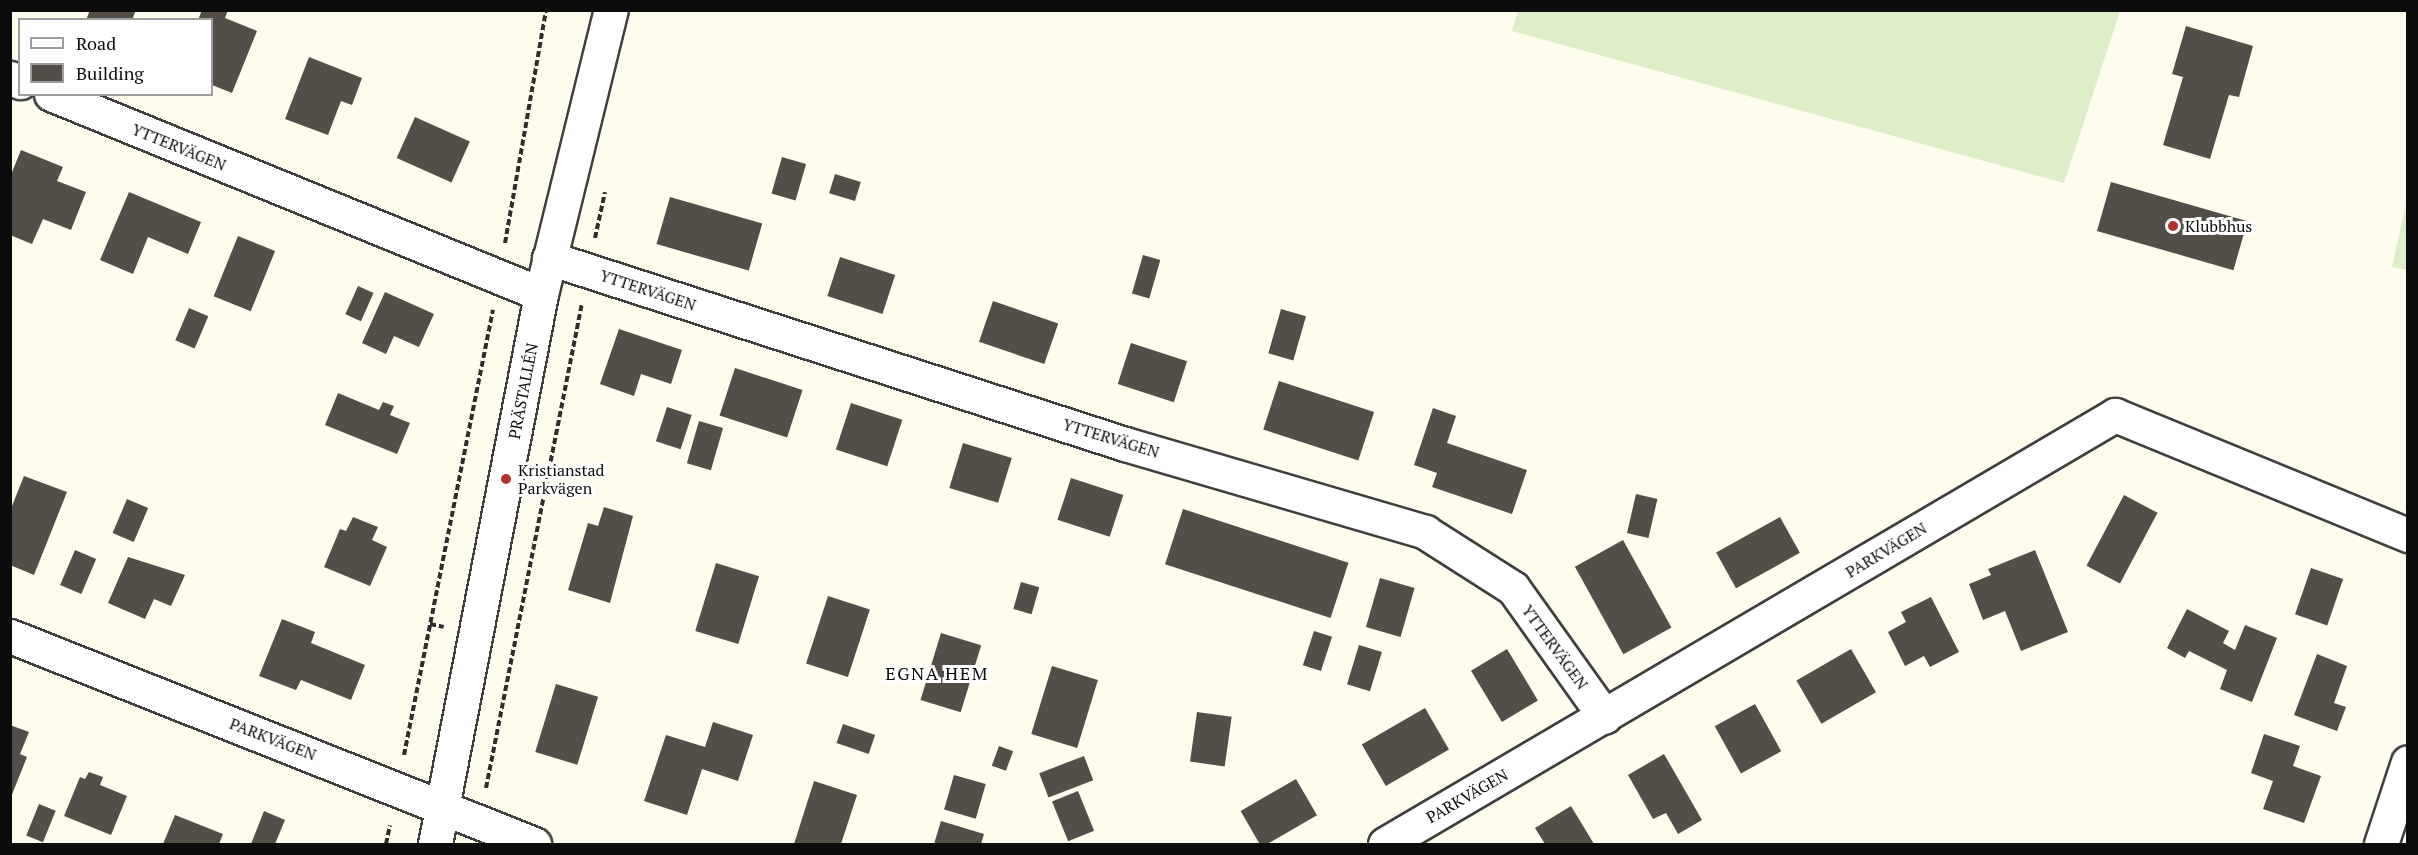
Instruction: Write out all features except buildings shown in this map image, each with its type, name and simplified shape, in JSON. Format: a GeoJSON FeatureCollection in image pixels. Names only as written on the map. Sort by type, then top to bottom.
{"type":"FeatureCollection","features":[{"type":"Feature","properties":{"kind":"street","name":"PRÄSTALLÉN"},"geometry":{"type":"LineString","coordinates":[[435,844],[541,294],[611,10]]}},
{"type":"Feature","properties":{"kind":"street","name":"YTTERVÄGEN"},"geometry":{"type":"LineString","coordinates":[[56,96],[541,294]]}},
{"type":"Feature","properties":{"kind":"street","name":"YTTERVÄGEN"},"geometry":{"type":"LineString","coordinates":[[549,258],[1125,444],[1425,532],[1513,588],[1605,717]]}},
{"type":"Feature","properties":{"kind":"street","name":"PARKVÄGEN"},"geometry":{"type":"LineString","coordinates":[[1384,844],[1605,717],[2115,415],[2408,535]]}},
{"type":"Feature","properties":{"kind":"street","name":"PARKVÄGEN"},"geometry":{"type":"LineString","coordinates":[[10,636],[534,844]]}},
{"type":"Feature","properties":{"kind":"street"},"geometry":{"type":"LineString","coordinates":[[2381,844],[2408,762]]}},
{"type":"Feature","properties":{"kind":"path"},"geometry":{"type":"LineString","coordinates":[[386,844],[499,277],[546,10]]}},
{"type":"Feature","properties":{"kind":"path"},"geometry":{"type":"LineString","coordinates":[[479,821],[607,180]]}},
{"type":"Feature","properties":{"kind":"green space"},"geometry":{"type":"Polygon","coordinates":[[[1518,10],[2120,11],[2064,183],[1512,31],[1518,10]]]}},
{"type":"Feature","properties":{"kind":"green space"},"geometry":{"type":"Polygon","coordinates":[[[2407,199],[2407,270],[2392,267],[2407,199]]]}},
{"type":"Feature","properties":{"kind":"place","name":"Klubbhus"},"geometry":{"type":"Point","coordinates":[2173,226]}},
{"type":"Feature","properties":{"kind":"place","name":"Kristianstad Parkvägen"},"geometry":{"type":"Point","coordinates":[506,479]}},
{"type":"Feature","properties":{"kind":"district","name":"EGNA HEM"},"geometry":{"type":"Point","coordinates":[937,673]}}]}
